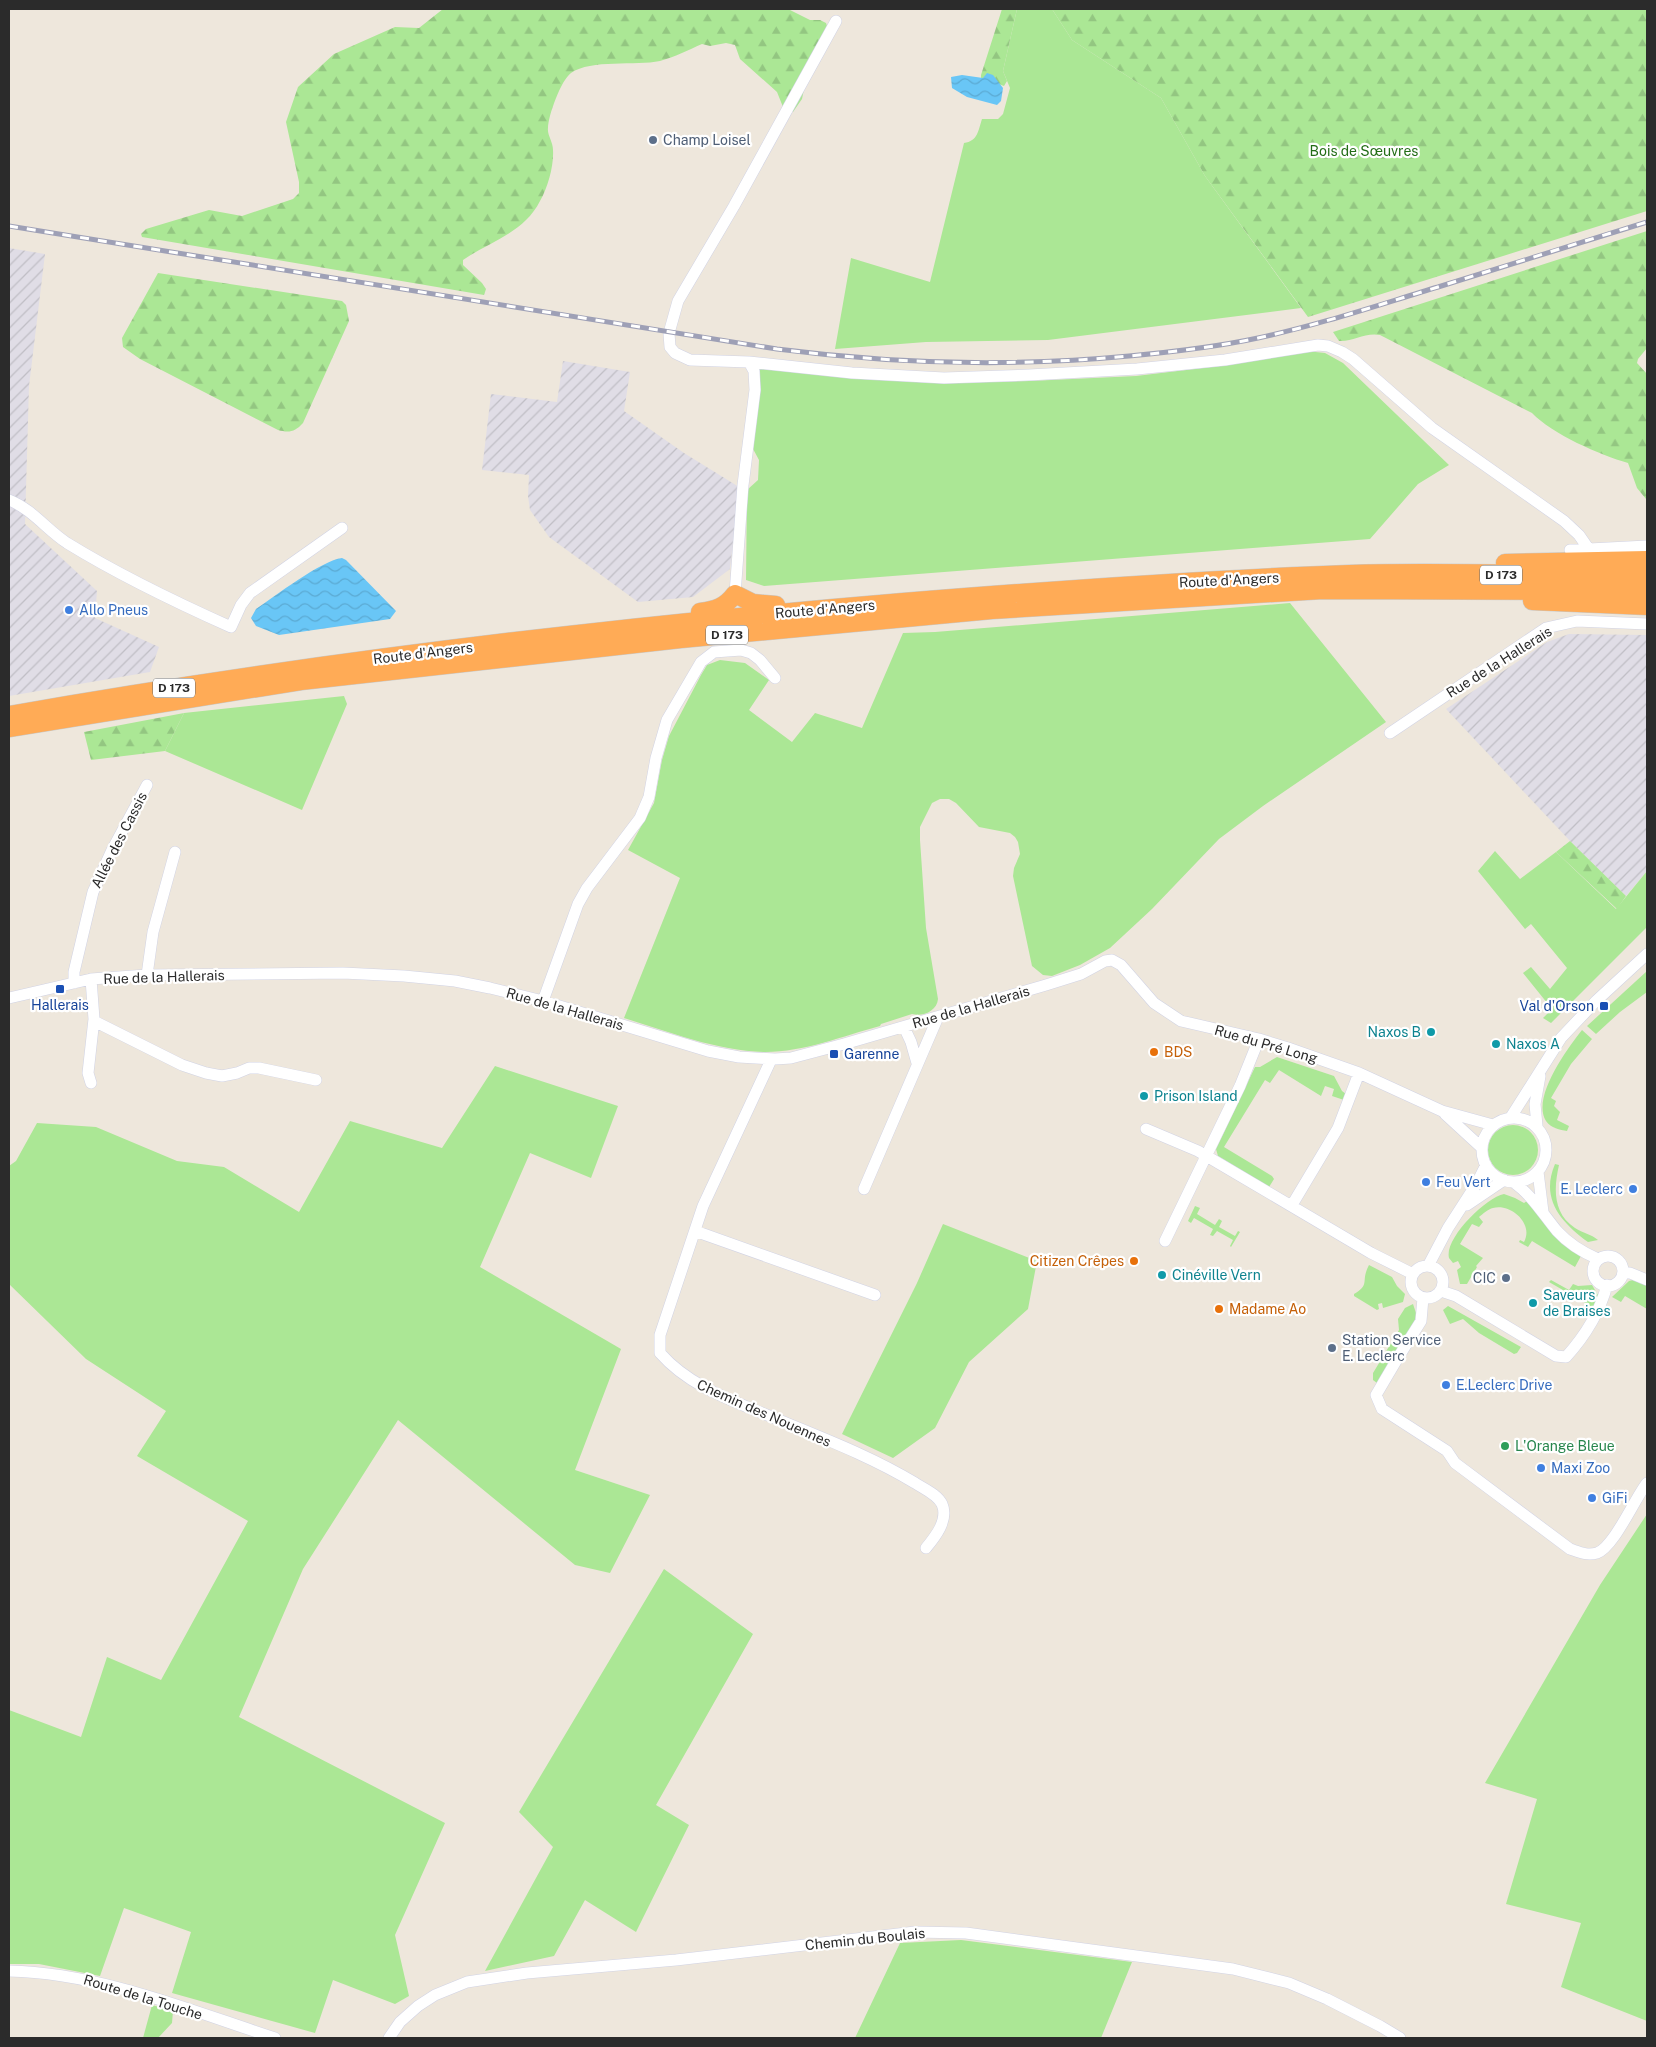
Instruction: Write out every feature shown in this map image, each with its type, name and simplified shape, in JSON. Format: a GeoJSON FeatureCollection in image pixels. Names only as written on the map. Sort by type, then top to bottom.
{"type":"FeatureCollection","features":[{"type":"Feature","properties":{"kind":"highway"},"geometry":{"type":"LineString","coordinates":[[1356,574],[1373,567],[1647,560]]}},
{"type":"Feature","properties":{"kind":"highway","name":"Route d'Angers"},"geometry":{"type":"LineString","coordinates":[[9,714],[108,697],[340,664],[616,630],[816,609],[1100,587],[1356,574],[1647,576]]}},
{"type":"Feature","properties":{"kind":"highway","name":"Route d'Angers"},"geometry":{"type":"LineString","coordinates":[[9,728],[301,681],[681,639],[992,610],[1260,592],[1323,590],[1647,591]]}},
{"type":"Feature","properties":{"kind":"highway"},"geometry":{"type":"LineString","coordinates":[[1450,590],[1472,597],[1512,601],[1647,606]]}},
{"type":"Feature","properties":{"kind":"highway"},"geometry":{"type":"LineString","coordinates":[[616,630],[629,621],[713,610],[725,606],[735,594],[753,603],[796,604],[816,609]]}},
{"type":"Feature","properties":{"kind":"highway"},"geometry":{"type":"LineString","coordinates":[[9,704],[80,695],[108,697]]}},
{"type":"Feature","properties":{"kind":"street"},"geometry":{"type":"LineString","coordinates":[[836,21],[734,206],[678,301],[669,332],[672,350],[690,360],[750,362],[852,373],[953,378],[1137,369],[1226,360],[1305,346],[1328,346],[1342,352],[1353,360],[1432,428],[1564,521],[1579,535],[1588,548]]}},
{"type":"Feature","properties":{"kind":"street"},"geometry":{"type":"LineString","coordinates":[[735,594],[743,494],[755,390],[754,371],[750,362]]}},
{"type":"Feature","properties":{"kind":"street"},"geometry":{"type":"LineString","coordinates":[[9,500],[17,503],[65,542],[96,560],[185,607],[231,627],[241,605],[250,593],[342,528]]}},
{"type":"Feature","properties":{"kind":"street"},"geometry":{"type":"LineString","coordinates":[[1570,550],[1647,546]]}},
{"type":"Feature","properties":{"kind":"street","name":"Rue de la Hallerais"},"geometry":{"type":"LineString","coordinates":[[1390,732],[1546,628],[1577,621],[1647,624]]}},
{"type":"Feature","properties":{"kind":"street"},"geometry":{"type":"LineString","coordinates":[[543,1001],[578,904],[587,888],[640,818],[649,797],[662,732],[701,662],[714,652],[732,650],[751,653],[760,660],[774,678]]}},
{"type":"Feature","properties":{"kind":"street","name":"Allée des Cassis"},"geometry":{"type":"LineString","coordinates":[[74,983],[74,972],[93,892],[112,850],[147,785]]}},
{"type":"Feature","properties":{"kind":"street"},"geometry":{"type":"LineString","coordinates":[[147,975],[153,932],[175,852]]}},
{"type":"Feature","properties":{"kind":"street"},"geometry":{"type":"LineString","coordinates":[[1511,1117],[1553,1050],[1572,1026],[1647,954]]}},
{"type":"Feature","properties":{"kind":"street","name":"Rue de la Hallerais"},"geometry":{"type":"LineString","coordinates":[[9,998],[91,979],[147,975],[346,973],[404,976],[472,984],[543,1001],[708,1051],[739,1057],[771,1060],[791,1058],[1046,985],[1080,974],[1105,961]]}},
{"type":"Feature","properties":{"kind":"street","name":"Rue du Pré Long"},"geometry":{"type":"LineString","coordinates":[[1105,961],[1118,962],[1154,1003],[1181,1021],[1259,1039],[1359,1073],[1442,1111],[1493,1126]]}},
{"type":"Feature","properties":{"kind":"street"},"geometry":{"type":"LineString","coordinates":[[91,979],[94,1019],[88,1073],[91,1082]]}},
{"type":"Feature","properties":{"kind":"street"},"geometry":{"type":"LineString","coordinates":[[864,1189],[938,1017]]}},
{"type":"Feature","properties":{"kind":"street"},"geometry":{"type":"LineString","coordinates":[[94,1019],[99,1025],[175,1062],[206,1073],[222,1076],[237,1074],[249,1068],[259,1068],[316,1080]]}},
{"type":"Feature","properties":{"kind":"street"},"geometry":{"type":"LineString","coordinates":[[904,1027],[917,1063]]}},
{"type":"Feature","properties":{"kind":"street"},"geometry":{"type":"LineString","coordinates":[[1165,1241],[1251,1062],[1259,1039]]}},
{"type":"Feature","properties":{"kind":"street","name":"Chemin des Nouennes"},"geometry":{"type":"LineString","coordinates":[[771,1060],[703,1206],[660,1335],[660,1353],[677,1370],[696,1384],[890,1468],[935,1496],[942,1504],[944,1512],[942,1523],[926,1548]]}},
{"type":"Feature","properties":{"kind":"street"},"geometry":{"type":"LineString","coordinates":[[1537,1126],[1535,1104],[1541,1069]]}},
{"type":"Feature","properties":{"kind":"street"},"geometry":{"type":"LineString","coordinates":[[1292,1205],[1338,1128],[1359,1073]]}},
{"type":"Feature","properties":{"kind":"street","name":"Rue du Pré Long"},"geometry":{"type":"LineString","coordinates":[[1442,1111],[1482,1148]]}},
{"type":"Feature","properties":{"kind":"street"},"geometry":{"type":"LineString","coordinates":[[1461,1208],[1509,1181],[1530,1178],[1538,1172],[1544,1163],[1546,1149],[1542,1134],[1537,1126],[1529,1121],[1511,1117],[1504,1119],[1487,1132],[1482,1148],[1486,1165],[1497,1177],[1509,1181],[1522,1188],[1558,1232],[1585,1253],[1598,1259],[1608,1256],[1615,1257],[1622,1266],[1623,1273],[1618,1282],[1607,1286],[1600,1283],[1595,1277],[1593,1270],[1598,1259]]}},
{"type":"Feature","properties":{"kind":"street"},"geometry":{"type":"LineString","coordinates":[[1146,1129],[1207,1156],[1371,1253],[1412,1274]]}},
{"type":"Feature","properties":{"kind":"street"},"geometry":{"type":"LineString","coordinates":[[1428,1266],[1448,1228],[1486,1165]]}},
{"type":"Feature","properties":{"kind":"street"},"geometry":{"type":"LineString","coordinates":[[1538,1172],[1543,1212]]}},
{"type":"Feature","properties":{"kind":"street"},"geometry":{"type":"LineString","coordinates":[[695,1231],[875,1295]]}},
{"type":"Feature","properties":{"kind":"street"},"geometry":{"type":"LineString","coordinates":[[1428,1266],[1436,1268],[1442,1275],[1443,1283],[1441,1291],[1434,1297],[1423,1298],[1414,1293],[1410,1286],[1412,1274],[1420,1267],[1428,1266]]}},
{"type":"Feature","properties":{"kind":"street"},"geometry":{"type":"LineString","coordinates":[[1623,1273],[1630,1273],[1647,1280]]}},
{"type":"Feature","properties":{"kind":"street"},"geometry":{"type":"LineString","coordinates":[[1441,1291],[1456,1296],[1556,1356],[1566,1357],[1578,1344],[1596,1313],[1607,1286]]}},
{"type":"Feature","properties":{"kind":"street"},"geometry":{"type":"LineString","coordinates":[[1423,1298],[1422,1321],[1398,1356],[1376,1395],[1382,1408],[1447,1451],[1455,1463],[1570,1550],[1585,1555],[1598,1553],[1611,1542],[1647,1482]]}},
{"type":"Feature","properties":{"kind":"street","name":"Chemin du Boulais"},"geometry":{"type":"LineString","coordinates":[[389,2038],[400,2022],[418,2006],[435,1995],[467,1982],[527,1973],[676,1960],[915,1932],[966,1933],[1232,1969],[1289,1983],[1327,1999],[1400,2038]]}},
{"type":"Feature","properties":{"kind":"street","name":"Route de la Touche"},"geometry":{"type":"LineString","coordinates":[[9,1971],[41,1972],[106,1984],[275,2038]]}},
{"type":"Feature","properties":{"kind":"shaded area"},"geometry":{"type":"Polygon","coordinates":[[[9,248],[45,254],[29,386],[25,524],[97,591],[95,618],[159,647],[150,672],[9,696],[9,248]]]}},
{"type":"Feature","properties":{"kind":"shaded area"},"geometry":{"type":"Polygon","coordinates":[[[563,361],[630,372],[624,411],[684,453],[739,487],[730,569],[693,597],[638,602],[549,537],[530,510],[528,496],[529,475],[482,470],[491,394],[557,402],[563,361]]]}},
{"type":"Feature","properties":{"kind":"shaded area"},"geometry":{"type":"Polygon","coordinates":[[[1569,634],[1647,635],[1647,871],[1626,896],[1570,841],[1446,709],[1547,642],[1569,634]]]}},
{"type":"Feature","properties":{"kind":"green space"},"geometry":{"type":"Polygon","coordinates":[[[443,9],[788,9],[810,20],[820,20],[826,23],[828,29],[809,65],[802,99],[793,112],[783,107],[777,92],[740,59],[735,45],[726,43],[710,46],[702,44],[660,61],[602,64],[571,73],[559,90],[550,115],[548,131],[553,147],[553,162],[548,183],[540,201],[533,212],[516,229],[463,260],[463,265],[486,289],[484,295],[142,237],[141,234],[146,229],[209,210],[242,216],[293,199],[299,193],[299,182],[286,122],[298,87],[334,54],[395,27],[419,28],[443,9]]]}},
{"type":"Feature","properties":{"kind":"green space"},"geometry":{"type":"Polygon","coordinates":[[[1002,9],[1017,9],[1003,71],[1007,81],[1004,86],[981,78],[1002,9]]]}},
{"type":"Feature","properties":{"kind":"green space"},"geometry":{"type":"Polygon","coordinates":[[[1017,9],[1052,9],[1072,40],[1161,98],[1205,176],[1301,308],[1048,340],[926,342],[835,349],[851,258],[930,282],[964,143],[975,138],[982,119],[998,119],[1003,114],[1010,88],[1003,71],[1017,9]]]}},
{"type":"Feature","properties":{"kind":"green space","name":"Bois de Sœuvres"},"geometry":{"type":"Polygon","coordinates":[[[1052,9],[1647,9],[1647,211],[1308,317],[1205,176],[1161,98],[1072,40],[1052,9]]]}},
{"type":"Feature","properties":{"kind":"green space"},"geometry":{"type":"Polygon","coordinates":[[[1647,231],[1647,348],[1637,363],[1647,374],[1647,504],[1646,499],[1637,488],[1628,463],[1577,443],[1551,429],[1532,413],[1380,335],[1375,334],[1339,341],[1333,332],[1647,231]]]}},
{"type":"Feature","properties":{"kind":"green space"},"geometry":{"type":"Polygon","coordinates":[[[158,273],[342,301],[346,305],[349,321],[300,426],[292,431],[278,430],[140,359],[123,347],[122,338],[158,273]]]}},
{"type":"Feature","properties":{"kind":"green space"},"geometry":{"type":"Polygon","coordinates":[[[1306,351],[1325,353],[1343,363],[1449,465],[1418,484],[1370,539],[764,586],[746,580],[747,490],[758,480],[759,460],[752,447],[759,366],[945,382],[1030,381],[1136,376],[1228,365],[1306,351]]]}},
{"type":"Feature","properties":{"kind":"green space"},"geometry":{"type":"Polygon","coordinates":[[[1290,603],[1386,722],[1263,806],[1219,839],[1152,909],[1110,948],[1080,965],[1052,976],[1043,975],[1032,966],[1013,876],[1020,854],[1018,842],[1010,833],[979,827],[956,803],[949,799],[940,799],[932,803],[920,827],[926,928],[938,999],[932,1010],[921,1015],[912,1014],[823,1043],[765,1052],[747,1051],[711,1044],[624,1018],[680,878],[628,850],[654,803],[662,760],[669,736],[707,665],[720,660],[745,663],[769,680],[749,710],[792,742],[815,713],[862,728],[903,633],[1290,603]]]}},
{"type":"Feature","properties":{"kind":"green space"},"geometry":{"type":"Polygon","coordinates":[[[344,696],[347,704],[302,810],[165,751],[184,713],[344,696]]]}},
{"type":"Feature","properties":{"kind":"green space"},"geometry":{"type":"Polygon","coordinates":[[[184,713],[165,751],[91,760],[84,732],[184,713]]]}},
{"type":"Feature","properties":{"kind":"green space"},"geometry":{"type":"Polygon","coordinates":[[[1570,841],[1626,896],[1617,909],[1556,852],[1570,841]]]}},
{"type":"Feature","properties":{"kind":"green space"},"geometry":{"type":"Polygon","coordinates":[[[1495,851],[1520,879],[1556,852],[1616,909],[1647,871],[1647,927],[1551,1023],[1543,1018],[1552,1009],[1523,973],[1531,967],[1550,989],[1567,968],[1531,924],[1525,929],[1478,871],[1495,851]]]}},
{"type":"Feature","properties":{"kind":"green space"},"geometry":{"type":"Polygon","coordinates":[[[1647,971],[1647,992],[1620,1012],[1596,1034],[1587,1026],[1647,971]]]}},
{"type":"Feature","properties":{"kind":"green space"},"geometry":{"type":"Polygon","coordinates":[[[1582,1030],[1592,1039],[1571,1064],[1551,1098],[1556,1101],[1554,1106],[1560,1112],[1557,1120],[1569,1126],[1567,1131],[1564,1131],[1553,1127],[1546,1121],[1543,1111],[1543,1099],[1553,1073],[1568,1048],[1582,1030]]]}},
{"type":"Feature","properties":{"kind":"green space"},"geometry":{"type":"Polygon","coordinates":[[[1277,1057],[1334,1076],[1342,1091],[1346,1094],[1344,1100],[1332,1096],[1334,1089],[1325,1086],[1321,1096],[1279,1070],[1270,1083],[1265,1080],[1224,1147],[1272,1176],[1274,1179],[1269,1187],[1218,1156],[1216,1149],[1255,1067],[1260,1067],[1277,1057]]]}},
{"type":"Feature","properties":{"kind":"green space"},"geometry":{"type":"Polygon","coordinates":[[[495,1066],[618,1106],[591,1178],[530,1153],[480,1267],[621,1349],[575,1470],[650,1495],[610,1573],[575,1565],[398,1420],[303,1569],[239,1717],[445,1823],[395,1935],[409,1996],[395,2004],[333,1980],[315,2033],[172,1993],[191,1932],[124,1908],[100,1976],[39,1964],[9,1964],[9,1710],[81,1737],[107,1657],[161,1680],[248,1521],[137,1456],[166,1411],[86,1359],[9,1284],[9,1166],[16,1161],[37,1123],[96,1127],[177,1161],[224,1167],[299,1212],[350,1121],[442,1148],[495,1066]]]}},
{"type":"Feature","properties":{"kind":"green space"},"geometry":{"type":"Polygon","coordinates":[[[1513,1125],[1527,1129],[1534,1136],[1538,1150],[1534,1164],[1527,1171],[1513,1175],[1499,1171],[1492,1164],[1488,1150],[1492,1136],[1499,1129],[1513,1125]]]}},
{"type":"Feature","properties":{"kind":"green space"},"geometry":{"type":"Polygon","coordinates":[[[1555,1164],[1559,1165],[1556,1199],[1562,1215],[1575,1228],[1598,1240],[1588,1242],[1569,1226],[1556,1209],[1550,1188],[1555,1164]]]}},
{"type":"Feature","properties":{"kind":"green space"},"geometry":{"type":"Polygon","coordinates":[[[1504,1194],[1524,1203],[1527,1201],[1581,1256],[1575,1267],[1532,1241],[1528,1247],[1519,1242],[1520,1240],[1524,1242],[1526,1228],[1519,1216],[1507,1209],[1493,1208],[1487,1210],[1479,1217],[1483,1222],[1479,1227],[1472,1224],[1460,1244],[1483,1258],[1476,1266],[1467,1284],[1460,1284],[1457,1270],[1461,1267],[1458,1261],[1453,1263],[1449,1258],[1449,1250],[1453,1241],[1459,1230],[1477,1211],[1496,1197],[1504,1194]]]}},
{"type":"Feature","properties":{"kind":"green space"},"geometry":{"type":"Polygon","coordinates":[[[1195,1206],[1200,1208],[1197,1214],[1215,1225],[1219,1219],[1222,1221],[1219,1227],[1235,1236],[1238,1231],[1240,1232],[1231,1247],[1233,1240],[1217,1231],[1213,1236],[1210,1235],[1213,1229],[1194,1218],[1191,1223],[1188,1221],[1195,1206]]]}},
{"type":"Feature","properties":{"kind":"green space"},"geometry":{"type":"Polygon","coordinates":[[[943,1224],[1037,1261],[1028,1309],[969,1362],[935,1428],[893,1458],[842,1434],[917,1283],[943,1224]]]}},
{"type":"Feature","properties":{"kind":"green space"},"geometry":{"type":"Polygon","coordinates":[[[1369,1265],[1392,1277],[1405,1294],[1403,1302],[1383,1308],[1382,1303],[1378,1304],[1379,1309],[1377,1310],[1354,1296],[1364,1285],[1369,1265]]]}},
{"type":"Feature","properties":{"kind":"green space"},"geometry":{"type":"Polygon","coordinates":[[[1551,1280],[1569,1290],[1573,1284],[1578,1286],[1592,1285],[1598,1295],[1594,1308],[1549,1282],[1551,1280]]]}},
{"type":"Feature","properties":{"kind":"green space"},"geometry":{"type":"Polygon","coordinates":[[[1633,1280],[1647,1285],[1647,1309],[1625,1296],[1621,1302],[1612,1297],[1629,1281],[1633,1280]]]}},
{"type":"Feature","properties":{"kind":"green space"},"geometry":{"type":"Polygon","coordinates":[[[1413,1304],[1416,1313],[1415,1321],[1377,1383],[1373,1380],[1373,1373],[1399,1330],[1398,1319],[1405,1308],[1413,1304]]]}},
{"type":"Feature","properties":{"kind":"green space"},"geometry":{"type":"Polygon","coordinates":[[[1448,1306],[1521,1347],[1514,1354],[1479,1333],[1463,1319],[1450,1324],[1443,1310],[1448,1306]]]}},
{"type":"Feature","properties":{"kind":"green space"},"geometry":{"type":"Polygon","coordinates":[[[1647,1514],[1647,2021],[1561,1987],[1581,1923],[1506,1904],[1537,1799],[1485,1783],[1600,1585],[1647,1514]]]}},
{"type":"Feature","properties":{"kind":"green space"},"geometry":{"type":"Polygon","coordinates":[[[664,1569],[753,1634],[656,1805],[689,1825],[636,1932],[585,1900],[554,1956],[485,1971],[553,1847],[519,1812],[664,1569]]]}},
{"type":"Feature","properties":{"kind":"green space"},"geometry":{"type":"Polygon","coordinates":[[[961,1940],[1132,1962],[1101,2038],[855,2038],[900,1943],[961,1940]]]}},
{"type":"Feature","properties":{"kind":"green space"},"geometry":{"type":"Polygon","coordinates":[[[152,2005],[173,2011],[172,2023],[158,2038],[143,2038],[152,2005]]]}},
{"type":"Feature","properties":{"kind":"water"},"geometry":{"type":"Polygon","coordinates":[[[987,73],[993,75],[1003,88],[1001,101],[997,105],[967,97],[952,88],[951,77],[962,75],[983,78],[987,73]]]}},
{"type":"Feature","properties":{"kind":"water"},"geometry":{"type":"Polygon","coordinates":[[[342,558],[396,611],[390,619],[279,635],[256,626],[251,618],[256,609],[311,572],[333,560],[342,558]]]}},
{"type":"Feature","properties":{"kind":"railway"},"geometry":{"type":"LineString","coordinates":[[9,226],[777,349],[909,361],[997,363],[1129,356],[1194,349],[1258,338],[1348,314],[1647,222]]}},
{"type":"Feature","properties":{"kind":"place","name":"Champ Loisel"},"geometry":{"type":"Point","coordinates":[653,140]}},
{"type":"Feature","properties":{"kind":"place","name":"Allo Pneus"},"geometry":{"type":"Point","coordinates":[69,610]}},
{"type":"Feature","properties":{"kind":"place","name":"Hallerais"},"geometry":{"type":"Point","coordinates":[60,989]}},
{"type":"Feature","properties":{"kind":"place","name":"Val d'Orson"},"geometry":{"type":"Point","coordinates":[1604,1006]}},
{"type":"Feature","properties":{"kind":"place","name":"Naxos B"},"geometry":{"type":"Point","coordinates":[1431,1032]}},
{"type":"Feature","properties":{"kind":"place","name":"Naxos A"},"geometry":{"type":"Point","coordinates":[1496,1044]}},
{"type":"Feature","properties":{"kind":"place","name":"BDS"},"geometry":{"type":"Point","coordinates":[1154,1052]}},
{"type":"Feature","properties":{"kind":"place","name":"Garenne"},"geometry":{"type":"Point","coordinates":[834,1054]}},
{"type":"Feature","properties":{"kind":"place","name":"Prison Island"},"geometry":{"type":"Point","coordinates":[1144,1096]}},
{"type":"Feature","properties":{"kind":"place","name":"Feu Vert"},"geometry":{"type":"Point","coordinates":[1426,1182]}},
{"type":"Feature","properties":{"kind":"place","name":"E. Leclerc"},"geometry":{"type":"Point","coordinates":[1633,1189]}},
{"type":"Feature","properties":{"kind":"place","name":"Citizen Crêpes"},"geometry":{"type":"Point","coordinates":[1134,1261]}},
{"type":"Feature","properties":{"kind":"place","name":"Cinéville Vern"},"geometry":{"type":"Point","coordinates":[1162,1275]}},
{"type":"Feature","properties":{"kind":"place","name":"CIC"},"geometry":{"type":"Point","coordinates":[1506,1278]}},
{"type":"Feature","properties":{"kind":"place","name":"Saveurs de Braises"},"geometry":{"type":"Point","coordinates":[1533,1303]}},
{"type":"Feature","properties":{"kind":"place","name":"Madame Ao"},"geometry":{"type":"Point","coordinates":[1219,1309]}},
{"type":"Feature","properties":{"kind":"place","name":"Station Service E. Leclerc"},"geometry":{"type":"Point","coordinates":[1332,1348]}},
{"type":"Feature","properties":{"kind":"place","name":"E.Leclerc Drive"},"geometry":{"type":"Point","coordinates":[1446,1385]}},
{"type":"Feature","properties":{"kind":"place","name":"L'Orange Bleue"},"geometry":{"type":"Point","coordinates":[1505,1446]}},
{"type":"Feature","properties":{"kind":"place","name":"Maxi Zoo"},"geometry":{"type":"Point","coordinates":[1541,1468]}},
{"type":"Feature","properties":{"kind":"place","name":"GiFi"},"geometry":{"type":"Point","coordinates":[1592,1498]}}]}
